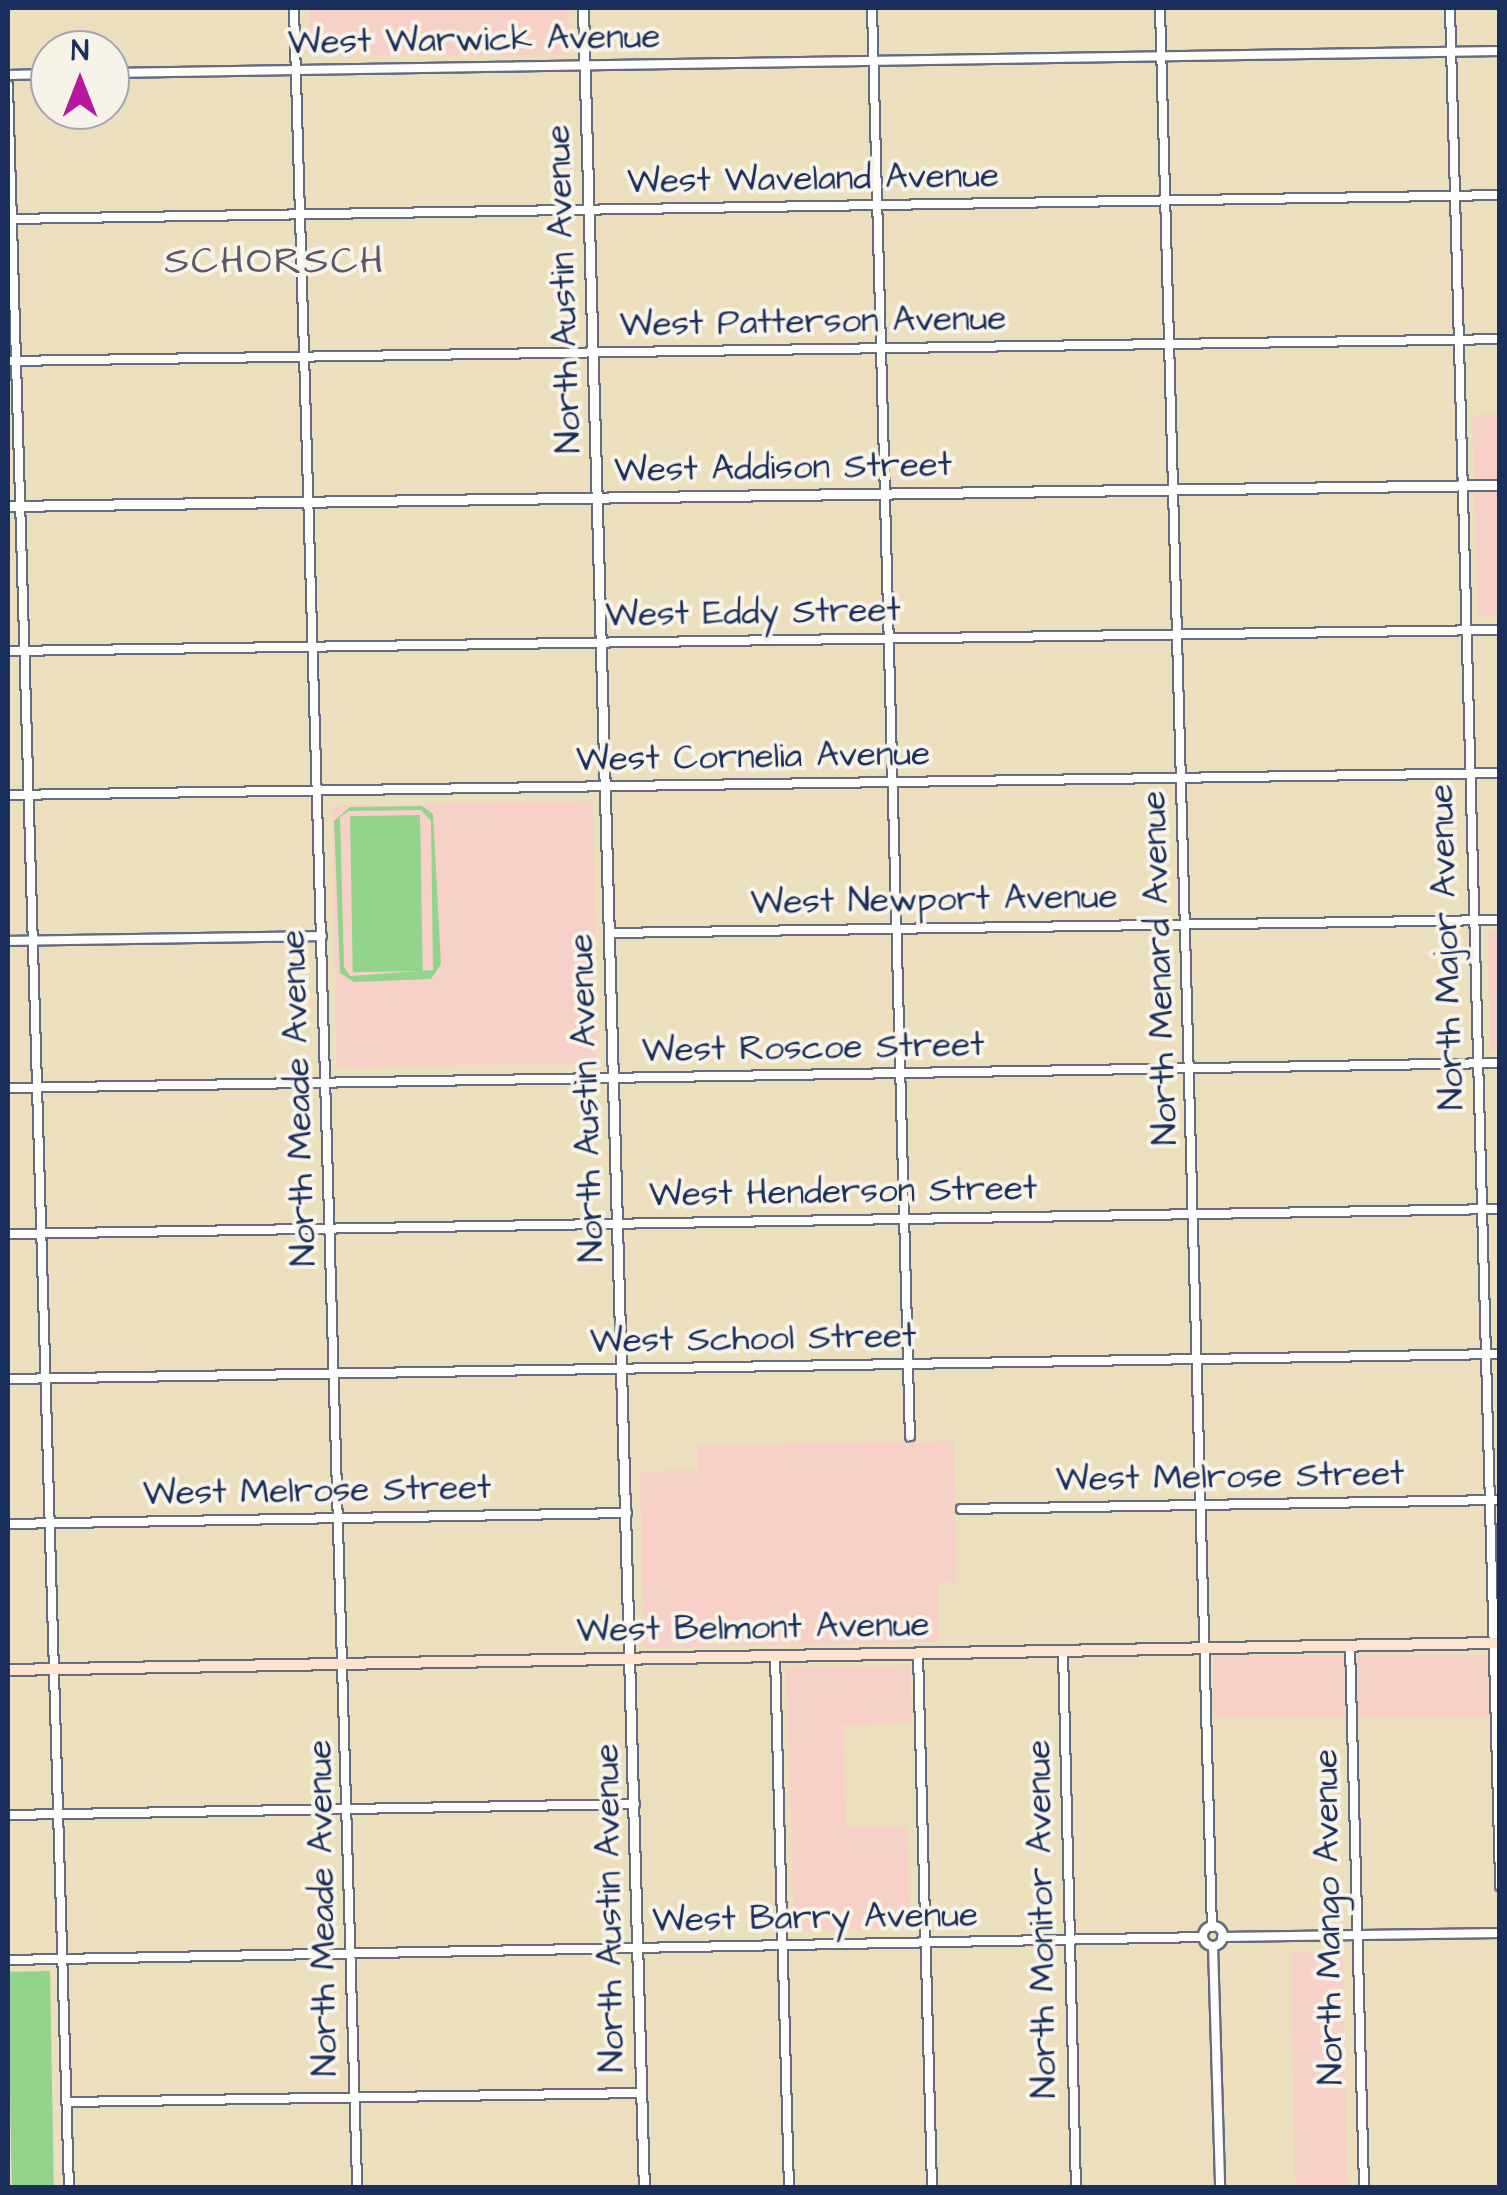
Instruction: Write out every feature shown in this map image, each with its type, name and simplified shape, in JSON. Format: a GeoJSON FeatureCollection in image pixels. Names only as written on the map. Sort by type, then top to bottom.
{"type":"FeatureCollection","features":[{"type":"Feature","properties":{"kind":"main road","name":"West Belmont Avenue"},"geometry":{"type":"LineString","coordinates":[[8,1670],[1496,1643]]}},
{"type":"Feature","properties":{"kind":"street","name":"North Meade Avenue"},"geometry":{"type":"LineString","coordinates":[[294,8],[357,2188]]}},
{"type":"Feature","properties":{"kind":"street","name":"North Austin Avenue"},"geometry":{"type":"LineString","coordinates":[[584,8],[644,2188]]}},
{"type":"Feature","properties":{"kind":"street"},"geometry":{"type":"LineString","coordinates":[[872,8],[910,1436]]}},
{"type":"Feature","properties":{"kind":"street","name":"North Menard Avenue"},"geometry":{"type":"LineString","coordinates":[[1160,8],[1212,1927]]}},
{"type":"Feature","properties":{"kind":"street","name":"North Major Avenue"},"geometry":{"type":"LineString","coordinates":[[1450,8],[1486,1354],[1494,1500],[1500,1886]]}},
{"type":"Feature","properties":{"kind":"street","name":"West Warwick Avenue"},"geometry":{"type":"LineString","coordinates":[[130,73],[1500,51]]}},
{"type":"Feature","properties":{"kind":"street"},"geometry":{"type":"LineString","coordinates":[[8,84],[12,361],[30,795],[69,2188]]}},
{"type":"Feature","properties":{"kind":"street","name":"West Waveland Avenue"},"geometry":{"type":"LineString","coordinates":[[10,219],[1500,195]]}},
{"type":"Feature","properties":{"kind":"street","name":"West Patterson Avenue"},"geometry":{"type":"LineString","coordinates":[[12,361],[1500,339]]}},
{"type":"Feature","properties":{"kind":"street","name":"West Addison Street"},"geometry":{"type":"LineString","coordinates":[[8,506],[1500,485]]}},
{"type":"Feature","properties":{"kind":"street","name":"West Eddy Street"},"geometry":{"type":"LineString","coordinates":[[8,651],[1500,630]]}},
{"type":"Feature","properties":{"kind":"street","name":"West Cornelia Avenue"},"geometry":{"type":"LineString","coordinates":[[8,795],[1500,773]]}},
{"type":"Feature","properties":{"kind":"street","name":"West Newport Avenue"},"geometry":{"type":"LineString","coordinates":[[610,933],[1500,920]]}},
{"type":"Feature","properties":{"kind":"street"},"geometry":{"type":"LineString","coordinates":[[8,941],[322,936]]}},
{"type":"Feature","properties":{"kind":"street","name":"West Roscoe Street"},"geometry":{"type":"LineString","coordinates":[[8,1088],[1500,1064]]}},
{"type":"Feature","properties":{"kind":"street","name":"West Henderson Street"},"geometry":{"type":"LineString","coordinates":[[8,1234],[1500,1209]]}},
{"type":"Feature","properties":{"kind":"street","name":"West School Street"},"geometry":{"type":"LineString","coordinates":[[8,1379],[1500,1354]]}},
{"type":"Feature","properties":{"kind":"street","name":"West Melrose Street"},"geometry":{"type":"LineString","coordinates":[[961,1509],[1494,1500]]}},
{"type":"Feature","properties":{"kind":"street","name":"West Melrose Street"},"geometry":{"type":"LineString","coordinates":[[8,1524],[627,1513]]}},
{"type":"Feature","properties":{"kind":"street","name":"North Mango Avenue"},"geometry":{"type":"LineString","coordinates":[[1350,1645],[1364,2188]]}},
{"type":"Feature","properties":{"kind":"street","name":"North Monitor Avenue"},"geometry":{"type":"LineString","coordinates":[[1064,1650],[1076,2188]]}},
{"type":"Feature","properties":{"kind":"street"},"geometry":{"type":"LineString","coordinates":[[918,1652],[932,2188]]}},
{"type":"Feature","properties":{"kind":"street"},"geometry":{"type":"LineString","coordinates":[[775,1655],[789,2188]]}},
{"type":"Feature","properties":{"kind":"street"},"geometry":{"type":"LineString","coordinates":[[8,1814],[635,1804]]}},
{"type":"Feature","properties":{"kind":"street"},"geometry":{"type":"LineString","coordinates":[[1220,2188],[1212,1946],[1203,1937],[1212,1927],[1222,1938]]}},
{"type":"Feature","properties":{"kind":"street"},"geometry":{"type":"LineString","coordinates":[[1212,1946],[1222,1938],[1500,1933]]}},
{"type":"Feature","properties":{"kind":"street","name":"West Barry Avenue"},"geometry":{"type":"LineString","coordinates":[[8,1960],[1203,1937]]}},
{"type":"Feature","properties":{"kind":"street"},"geometry":{"type":"LineString","coordinates":[[67,2102],[642,2093]]}},
{"type":"Feature","properties":{"kind":"shaded area"},"geometry":{"type":"Polygon","coordinates":[[[310,8],[569,8],[569,55],[310,55],[310,8]]]}},
{"type":"Feature","properties":{"kind":"shaded area"},"geometry":{"type":"Polygon","coordinates":[[[1499,414],[1499,615],[1478,616],[1472,415],[1499,414]]]}},
{"type":"Feature","properties":{"kind":"shaded area"},"geometry":{"type":"Polygon","coordinates":[[[593,801],[598,1063],[337,1068],[332,806],[593,801]]]}},
{"type":"Feature","properties":{"kind":"shaded area"},"geometry":{"type":"Polygon","coordinates":[[[1488,932],[1499,932],[1499,1050],[1490,1050],[1488,932]]]}},
{"type":"Feature","properties":{"kind":"shaded area"},"geometry":{"type":"Polygon","coordinates":[[[954,1441],[957,1582],[938,1583],[939,1642],[644,1648],[640,1471],[698,1470],[697,1446],[954,1441]]]}},
{"type":"Feature","properties":{"kind":"shaded area"},"geometry":{"type":"Polygon","coordinates":[[[1213,1655],[1499,1655],[1499,1718],[1213,1718],[1213,1655]]]}},
{"type":"Feature","properties":{"kind":"shaded area"},"geometry":{"type":"Polygon","coordinates":[[[910,1665],[912,1722],[843,1725],[846,1828],[907,1827],[910,1928],[794,1931],[786,1668],[910,1665]]]}},
{"type":"Feature","properties":{"kind":"shaded area"},"geometry":{"type":"Polygon","coordinates":[[[1343,1951],[1347,2187],[1295,2188],[1291,1952],[1343,1951]]]}},
{"type":"Feature","properties":{"kind":"green space"},"geometry":{"type":"Polygon","coordinates":[[[422,806],[433,814],[441,964],[431,979],[354,982],[340,973],[334,821],[350,807],[422,806]],[[421,810],[349,811],[340,817],[344,967],[350,976],[433,970],[431,821],[421,810]]]}},
{"type":"Feature","properties":{"kind":"green space"},"geometry":{"type":"Polygon","coordinates":[[[420,815],[423,971],[353,972],[350,816],[420,815]]]}},
{"type":"Feature","properties":{"kind":"green space"},"geometry":{"type":"Polygon","coordinates":[[[50,1971],[54,2187],[12,2188],[8,1972],[50,1971]]]}},
{"type":"Feature","properties":{"kind":"district","name":"SCHORSCH"},"geometry":{"type":"Point","coordinates":[275,263]}}]}
